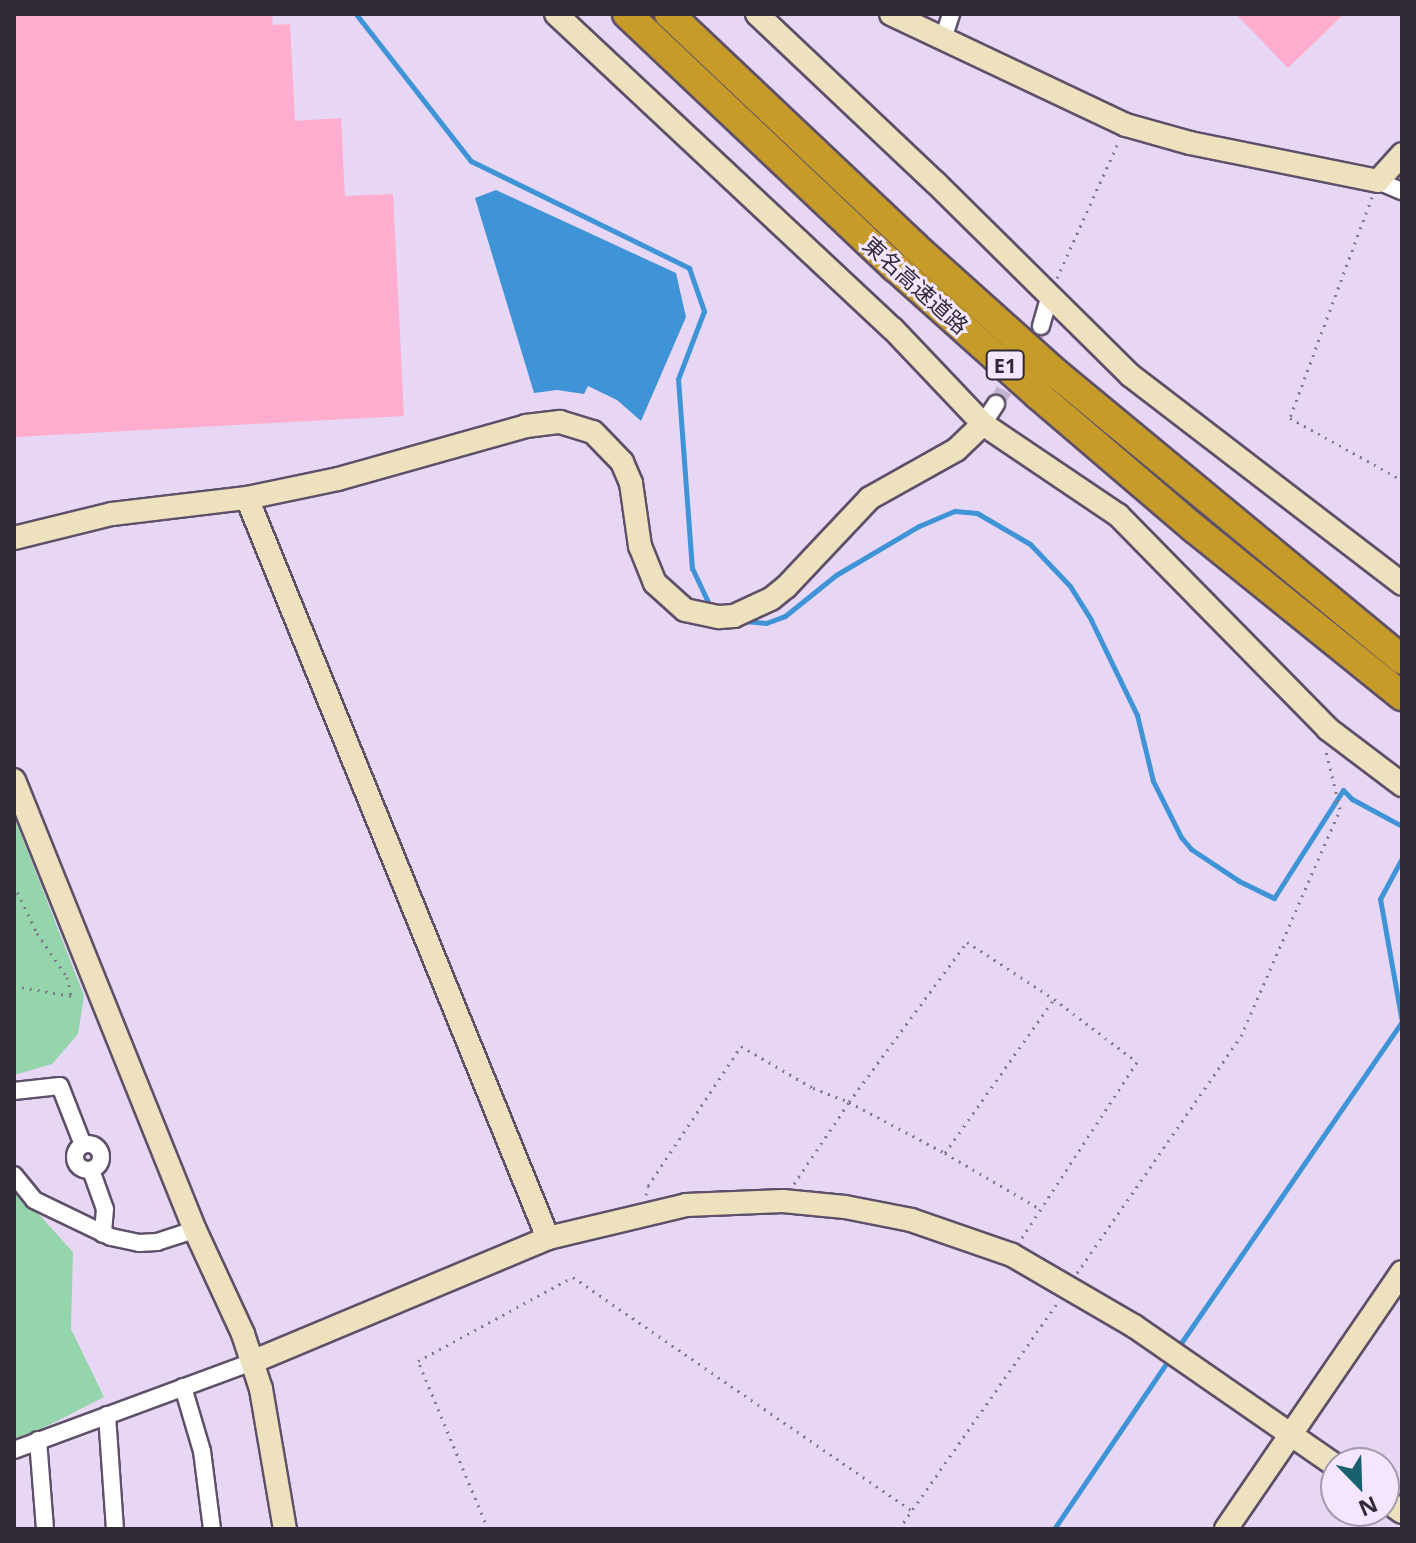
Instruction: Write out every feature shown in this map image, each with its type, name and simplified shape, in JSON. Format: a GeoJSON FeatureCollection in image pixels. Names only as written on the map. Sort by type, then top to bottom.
{"type":"FeatureCollection","features":[{"type":"Feature","properties":{"kind":"highway","name":"東名高速道路"},"geometry":{"type":"LineString","coordinates":[[627,14],[895,267],[1038,395],[1195,529],[1402,696]]}},
{"type":"Feature","properties":{"kind":"highway","name":"東名高速道路"},"geometry":{"type":"LineString","coordinates":[[669,14],[903,235],[1058,375],[1402,660]]}},
{"type":"Feature","properties":{"kind":"street"},"geometry":{"type":"LineString","coordinates":[[556,14],[893,329],[983,424],[1118,515],[1139,533],[1328,729],[1402,785]]}},
{"type":"Feature","properties":{"kind":"street"},"geometry":{"type":"LineString","coordinates":[[757,14],[1050,294],[1130,375],[1170,409],[1402,584]]}},
{"type":"Feature","properties":{"kind":"street"},"geometry":{"type":"LineString","coordinates":[[891,14],[1126,125],[1190,143],[1378,181],[1402,191]]}},
{"type":"Feature","properties":{"kind":"street"},"geometry":{"type":"LineString","coordinates":[[943,39],[951,14]]}},
{"type":"Feature","properties":{"kind":"street"},"geometry":{"type":"LineString","coordinates":[[1378,181],[1402,154]]}},
{"type":"Feature","properties":{"kind":"street"},"geometry":{"type":"LineString","coordinates":[[1041,326],[1050,294]]}},
{"type":"Feature","properties":{"kind":"street"},"geometry":{"type":"LineString","coordinates":[[14,538],[112,514],[247,498],[351,475],[526,426],[560,422],[579,426],[601,439],[622,462],[631,483],[640,546],[655,583],[685,610],[719,617],[734,616],[771,599],[786,587],[870,498],[956,450],[983,424],[996,404]]}},
{"type":"Feature","properties":{"kind":"street"},"geometry":{"type":"LineString","coordinates":[[247,498],[548,1238]]}},
{"type":"Feature","properties":{"kind":"street"},"geometry":{"type":"LineString","coordinates":[[14,780],[195,1230],[252,1362],[261,1389],[285,1529]]}},
{"type":"Feature","properties":{"kind":"street"},"geometry":{"type":"LineString","coordinates":[[14,1091],[60,1086],[83,1145],[75,1155],[76,1164],[82,1170],[91,1170],[105,1209],[103,1234]]}},
{"type":"Feature","properties":{"kind":"street"},"geometry":{"type":"LineString","coordinates":[[14,1175],[34,1200],[103,1234],[139,1243],[157,1242],[195,1230]]}},
{"type":"Feature","properties":{"kind":"street"},"geometry":{"type":"LineString","coordinates":[[14,1450],[252,1362],[548,1238],[641,1213],[725,1201],[783,1201],[845,1207],[911,1220],[1012,1255],[1069,1285],[1134,1326],[1320,1455]]}},
{"type":"Feature","properties":{"kind":"street"},"geometry":{"type":"LineString","coordinates":[[1226,1529],[1402,1272]]}},
{"type":"Feature","properties":{"kind":"street"},"geometry":{"type":"LineString","coordinates":[[183,1387],[202,1451],[212,1529]]}},
{"type":"Feature","properties":{"kind":"street"},"geometry":{"type":"LineString","coordinates":[[107,1415],[115,1529]]}},
{"type":"Feature","properties":{"kind":"street"},"geometry":{"type":"LineString","coordinates":[[38,1440],[45,1529]]}},
{"type":"Feature","properties":{"kind":"path"},"geometry":{"type":"LineString","coordinates":[[1050,294],[1126,125]]}},
{"type":"Feature","properties":{"kind":"path"},"geometry":{"type":"LineString","coordinates":[[1378,181],[1290,418],[1402,480]]}},
{"type":"Feature","properties":{"kind":"path"},"geometry":{"type":"LineString","coordinates":[[899,1529],[1241,1036],[1340,809],[1325,758],[1328,729]]}},
{"type":"Feature","properties":{"kind":"path"},"geometry":{"type":"LineString","coordinates":[[14,885],[37,933],[67,977],[71,996],[14,986]]}},
{"type":"Feature","properties":{"kind":"path"},"geometry":{"type":"LineString","coordinates":[[783,1201],[849,1102],[967,942],[1054,999],[1137,1062],[1012,1255]]}},
{"type":"Feature","properties":{"kind":"path"},"geometry":{"type":"LineString","coordinates":[[945,1153],[1054,999]]}},
{"type":"Feature","properties":{"kind":"path"},"geometry":{"type":"LineString","coordinates":[[641,1213],[648,1186],[738,1047],[746,1046],[813,1088],[849,1102],[945,1153],[1040,1209]]}},
{"type":"Feature","properties":{"kind":"path"},"geometry":{"type":"LineString","coordinates":[[488,1529],[418,1361],[573,1277],[911,1510]]}},
{"type":"Feature","properties":{"kind":"green space"},"geometry":{"type":"Polygon","coordinates":[[[14,816],[84,996],[78,1034],[52,1064],[14,1075],[14,816]]]}},
{"type":"Feature","properties":{"kind":"green space"},"geometry":{"type":"Polygon","coordinates":[[[14,1187],[73,1252],[71,1329],[104,1397],[14,1443],[14,1187]]]}},
{"type":"Feature","properties":{"kind":"water"},"geometry":{"type":"Polygon","coordinates":[[[496,190],[676,273],[686,317],[641,421],[617,400],[588,386],[584,394],[557,390],[534,393],[475,198],[496,190]]]}},
{"type":"Feature","properties":{"kind":"building"},"geometry":{"type":"Polygon","coordinates":[[[14,14],[272,14],[273,25],[290,24],[295,121],[341,118],[345,196],[393,194],[404,416],[16,437],[14,14]]]}},
{"type":"Feature","properties":{"kind":"building"},"geometry":{"type":"Polygon","coordinates":[[[1236,14],[1344,14],[1288,68],[1236,14]]]}},
{"type":"Feature","properties":{"kind":"waterway"},"geometry":{"type":"LineString","coordinates":[[356,14],[471,161],[689,268],[704,311],[678,379],[692,568],[710,606]]}},
{"type":"Feature","properties":{"kind":"waterway"},"geometry":{"type":"LineString","coordinates":[[744,621],[766,623],[785,616],[836,575],[919,526],[955,511],[977,513],[1030,544],[1070,586],[1091,620],[1137,715],[1153,781],[1181,837],[1191,849],[1239,881],[1274,898],[1343,790],[1352,799],[1402,826]]}},
{"type":"Feature","properties":{"kind":"waterway"},"geometry":{"type":"LineString","coordinates":[[1181,1343],[1402,1022],[1380,899],[1402,858]]}},
{"type":"Feature","properties":{"kind":"waterway"},"geometry":{"type":"LineString","coordinates":[[1054,1529],[1165,1365]]}},
{"type":"Feature","properties":{"kind":"tunnel"},"geometry":{"type":"LineString","coordinates":[[996,404],[1041,326]]}}]}
